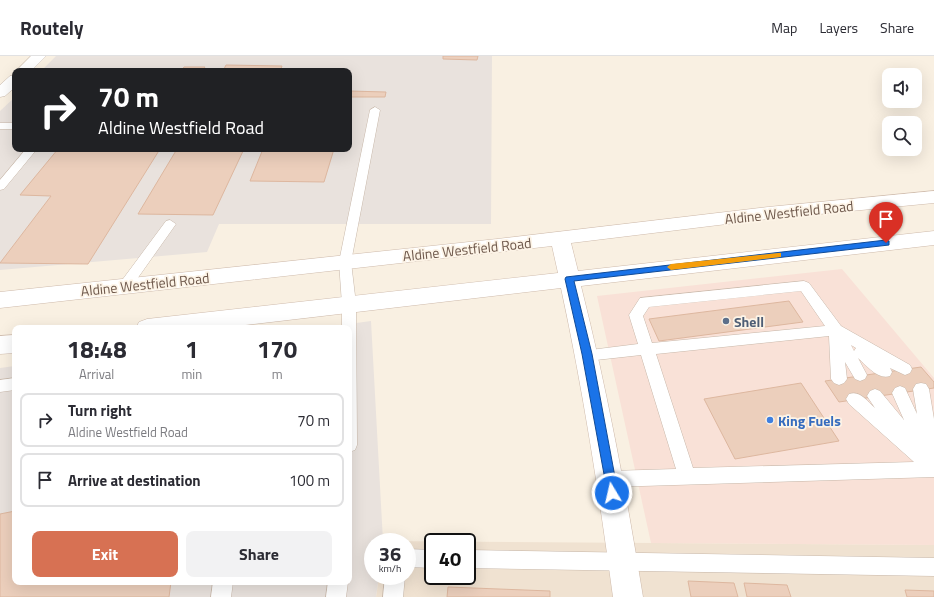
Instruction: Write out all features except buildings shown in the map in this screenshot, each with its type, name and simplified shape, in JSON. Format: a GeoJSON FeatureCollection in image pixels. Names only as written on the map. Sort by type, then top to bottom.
{"type":"FeatureCollection","features":[{"type":"Feature","properties":{"kind":"main road"},"geometry":{"type":"LineString","coordinates":[[27,68],[39,56]]}},
{"type":"Feature","properties":{"kind":"main road"},"geometry":{"type":"LineString","coordinates":[[0,93],[12,82]]}},
{"type":"Feature","properties":{"kind":"main road","name":"Aldine Westfield Road"},"geometry":{"type":"LineString","coordinates":[[0,300],[560,238],[768,213],[934,197]]}},
{"type":"Feature","properties":{"kind":"main road"},"geometry":{"type":"LineString","coordinates":[[560,238],[587,354],[610,479],[628,597]]}},
{"type":"Feature","properties":{"kind":"main road"},"geometry":{"type":"LineString","coordinates":[[172,325],[934,238]]}},
{"type":"Feature","properties":{"kind":"main road"},"geometry":{"type":"LineString","coordinates":[[0,345],[12,344]]}},
{"type":"Feature","properties":{"kind":"lane"},"geometry":{"type":"LineString","coordinates":[[349,325],[349,304],[345,262],[375,110]]}},
{"type":"Feature","properties":{"kind":"lane"},"geometry":{"type":"LineString","coordinates":[[0,126],[12,126]]}},
{"type":"Feature","properties":{"kind":"lane"},"geometry":{"type":"LineString","coordinates":[[0,187],[29,152]]}},
{"type":"Feature","properties":{"kind":"lane"},"geometry":{"type":"LineString","coordinates":[[125,286],[170,224]]}},
{"type":"Feature","properties":{"kind":"lane"},"geometry":{"type":"LineString","coordinates":[[687,476],[636,315],[645,302],[804,286],[836,330],[860,375]]}},
{"type":"Feature","properties":{"kind":"lane"},"geometry":{"type":"LineString","coordinates":[[587,354],[836,330],[905,369]]}},
{"type":"Feature","properties":{"kind":"lane"},"geometry":{"type":"LineString","coordinates":[[836,330],[885,372]]}},
{"type":"Feature","properties":{"kind":"lane"},"geometry":{"type":"LineString","coordinates":[[836,330],[839,378]]}},
{"type":"Feature","properties":{"kind":"lane"},"geometry":{"type":"LineString","coordinates":[[0,386],[12,384]]}},
{"type":"Feature","properties":{"kind":"lane"},"geometry":{"type":"LineString","coordinates":[[921,389],[934,469]]}},
{"type":"Feature","properties":{"kind":"lane"},"geometry":{"type":"LineString","coordinates":[[900,393],[934,469]]}},
{"type":"Feature","properties":{"kind":"lane"},"geometry":{"type":"LineString","coordinates":[[875,396],[934,469]]}},
{"type":"Feature","properties":{"kind":"lane"},"geometry":{"type":"LineString","coordinates":[[854,399],[934,469]]}},
{"type":"Feature","properties":{"kind":"lane"},"geometry":{"type":"LineString","coordinates":[[610,479],[934,469]]}},
{"type":"Feature","properties":{"kind":"lane"},"geometry":{"type":"LineString","coordinates":[[476,559],[934,567]]}},
{"type":"Feature","properties":{"kind":"lane"},"geometry":{"type":"LineString","coordinates":[[221,597],[223,585]]}},
{"type":"Feature","properties":{"kind":"lane"},"geometry":{"type":"LineString","coordinates":[[336,597],[338,585]]}},
{"type":"Feature","properties":{"kind":"lane"},"geometry":{"type":"LineString","coordinates":[[393,597],[394,585]]}},
{"type":"Feature","properties":{"kind":"shaded area"},"geometry":{"type":"Polygon","coordinates":[[[56,56],[492,56],[491,224],[219,224],[207,252],[0,270],[0,111],[12,100],[12,152],[352,152],[352,68],[44,68],[56,56]]]}},
{"type":"Feature","properties":{"kind":"shaded area"},"geometry":{"type":"Polygon","coordinates":[[[842,269],[934,378],[934,545],[651,543],[597,296],[842,269]]]}},
{"type":"Feature","properties":{"kind":"shaded area"},"geometry":{"type":"Polygon","coordinates":[[[371,321],[383,533],[364,533],[364,585],[378,585],[376,597],[0,597],[0,368],[12,366],[12,585],[352,585],[352,325],[341,325],[371,321]]]}},
{"type":"Feature","properties":{"kind":"shaded area"},"geometry":{"type":"Polygon","coordinates":[[[416,541],[424,541],[424,585],[476,585],[476,542],[934,545],[934,597],[376,597],[378,585],[416,585],[416,541]]]}},
{"type":"Feature","properties":{"kind":"slow traffic"},"geometry":{"type":"LineString","coordinates":[[671,267],[778,255]]}},
{"type":"Feature","properties":{"kind":"place","name":"Shell"},"geometry":{"type":"Point","coordinates":[726,321]}},
{"type":"Feature","properties":{"kind":"place","name":"King Fuels"},"geometry":{"type":"Point","coordinates":[770,420]}},
{"type":"Feature","properties":{"kind":"route"},"geometry":{"type":"LineString","coordinates":[[612,493],[587,354],[569,279],[886,243]]}}]}
